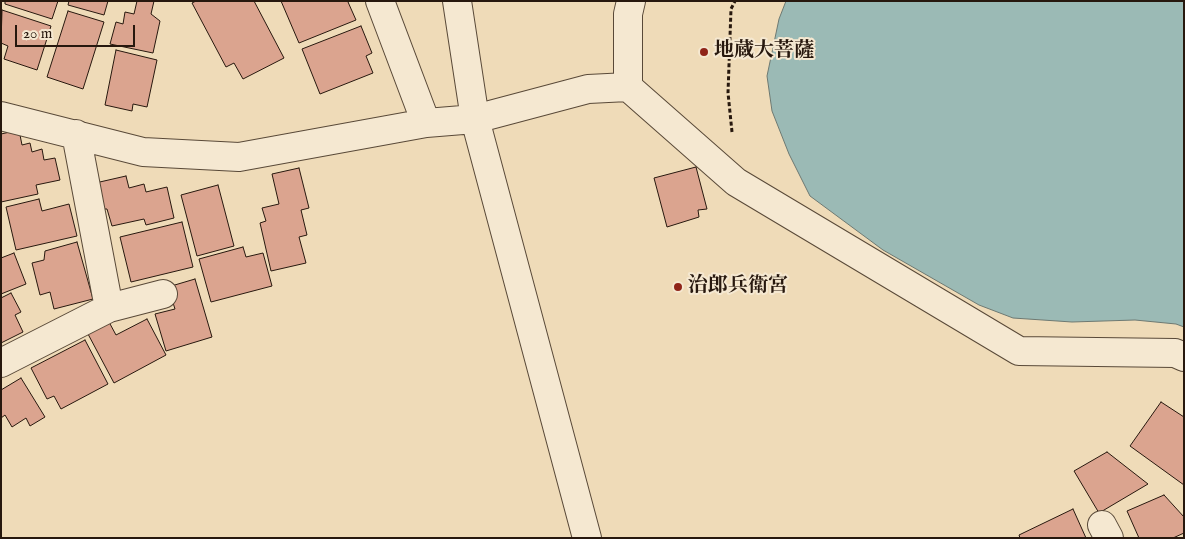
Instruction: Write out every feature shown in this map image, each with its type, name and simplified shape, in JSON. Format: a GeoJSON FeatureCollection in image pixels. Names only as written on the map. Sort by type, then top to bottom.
{"type":"FeatureCollection","features":[{"type":"Feature","properties":{"kind":"street"},"geometry":{"type":"LineString","coordinates":[[380,1],[426,123]]}},
{"type":"Feature","properties":{"kind":"street"},"geometry":{"type":"LineString","coordinates":[[457,1],[475,119],[587,538]]}},
{"type":"Feature","properties":{"kind":"street"},"geometry":{"type":"LineString","coordinates":[[628,87],[628,14],[630,1]]}},
{"type":"Feature","properties":{"kind":"street"},"geometry":{"type":"LineString","coordinates":[[1,116],[143,152],[239,157],[426,123],[475,119],[588,89],[628,87],[736,182],[1019,351],[1175,353],[1184,357]]}},
{"type":"Feature","properties":{"kind":"street"},"geometry":{"type":"LineString","coordinates":[[76,134],[109,308]]}},
{"type":"Feature","properties":{"kind":"street"},"geometry":{"type":"LineString","coordinates":[[1,363],[109,308],[163,294]]}},
{"type":"Feature","properties":{"kind":"path"},"geometry":{"type":"LineString","coordinates":[[735,1],[730,9],[728,93],[736,182]]}},
{"type":"Feature","properties":{"kind":"water"},"geometry":{"type":"Polygon","coordinates":[[[786,1],[1184,1],[1184,327],[1176,324],[1135,320],[1072,322],[1013,318],[979,305],[883,250],[810,196],[789,154],[772,111],[767,76],[779,19],[786,1]]]}},
{"type":"Feature","properties":{"kind":"building"},"geometry":{"type":"Polygon","coordinates":[[[5,1],[58,1],[52,19],[5,4],[5,1]]]}},
{"type":"Feature","properties":{"kind":"building"},"geometry":{"type":"Polygon","coordinates":[[[69,1],[108,1],[104,15],[68,5],[69,1]]]}},
{"type":"Feature","properties":{"kind":"building"},"geometry":{"type":"Polygon","coordinates":[[[137,1],[154,1],[151,14],[160,21],[153,53],[110,44],[116,22],[123,24],[125,12],[134,14],[137,1]]]}},
{"type":"Feature","properties":{"kind":"building"},"geometry":{"type":"Polygon","coordinates":[[[196,1],[254,1],[284,58],[243,79],[234,63],[226,67],[192,3],[196,1]]]}},
{"type":"Feature","properties":{"kind":"building"},"geometry":{"type":"Polygon","coordinates":[[[281,1],[350,1],[348,2],[356,20],[299,43],[281,1]]]}},
{"type":"Feature","properties":{"kind":"building"},"geometry":{"type":"Polygon","coordinates":[[[2,10],[51,26],[37,70],[4,59],[8,46],[1,43],[2,10]]]}},
{"type":"Feature","properties":{"kind":"building"},"geometry":{"type":"Polygon","coordinates":[[[68,11],[104,22],[83,89],[47,77],[68,11]]]}},
{"type":"Feature","properties":{"kind":"building"},"geometry":{"type":"Polygon","coordinates":[[[361,26],[372,53],[366,56],[373,73],[320,94],[302,49],[361,26]]]}},
{"type":"Feature","properties":{"kind":"building"},"geometry":{"type":"Polygon","coordinates":[[[116,50],[157,60],[147,107],[133,104],[132,111],[105,105],[116,50]]]}},
{"type":"Feature","properties":{"kind":"building"},"geometry":{"type":"Polygon","coordinates":[[[19,130],[22,145],[30,143],[32,152],[42,149],[44,160],[55,158],[60,180],[36,185],[38,194],[1,202],[1,134],[19,130]]]}},
{"type":"Feature","properties":{"kind":"building"},"geometry":{"type":"Polygon","coordinates":[[[696,167],[707,209],[698,210],[699,217],[667,227],[654,178],[696,167]]]}},
{"type":"Feature","properties":{"kind":"building"},"geometry":{"type":"Polygon","coordinates":[[[299,168],[309,208],[301,210],[307,235],[299,237],[306,263],[271,271],[260,223],[266,221],[262,208],[279,204],[272,174],[299,168]]]}},
{"type":"Feature","properties":{"kind":"building"},"geometry":{"type":"Polygon","coordinates":[[[126,176],[129,188],[144,184],[146,192],[167,187],[174,218],[146,225],[144,219],[112,226],[107,209],[97,209],[91,184],[126,176]]]}},
{"type":"Feature","properties":{"kind":"building"},"geometry":{"type":"Polygon","coordinates":[[[218,185],[234,246],[197,256],[181,195],[218,185]]]}},
{"type":"Feature","properties":{"kind":"building"},"geometry":{"type":"Polygon","coordinates":[[[39,199],[42,211],[69,204],[77,236],[16,250],[6,207],[39,199]]]}},
{"type":"Feature","properties":{"kind":"building"},"geometry":{"type":"Polygon","coordinates":[[[182,222],[193,267],[131,282],[120,237],[182,222]]]}},
{"type":"Feature","properties":{"kind":"building"},"geometry":{"type":"Polygon","coordinates":[[[77,242],[93,299],[54,309],[50,292],[40,295],[32,263],[44,260],[45,251],[77,242]]]}},
{"type":"Feature","properties":{"kind":"building"},"geometry":{"type":"Polygon","coordinates":[[[243,247],[246,257],[263,253],[272,286],[211,302],[199,259],[243,247]]]}},
{"type":"Feature","properties":{"kind":"building"},"geometry":{"type":"Polygon","coordinates":[[[14,253],[26,284],[1,294],[1,258],[14,253]]]}},
{"type":"Feature","properties":{"kind":"building"},"geometry":{"type":"Polygon","coordinates":[[[195,279],[212,337],[166,351],[155,314],[175,309],[168,287],[195,279]]]}},
{"type":"Feature","properties":{"kind":"building"},"geometry":{"type":"Polygon","coordinates":[[[11,293],[21,312],[15,315],[23,332],[1,343],[1,298],[11,293]]]}},
{"type":"Feature","properties":{"kind":"building"},"geometry":{"type":"Polygon","coordinates":[[[147,319],[166,355],[114,383],[88,334],[109,322],[116,335],[147,319]]]}},
{"type":"Feature","properties":{"kind":"building"},"geometry":{"type":"Polygon","coordinates":[[[85,340],[108,384],[61,409],[54,396],[47,399],[31,368],[85,340]]]}},
{"type":"Feature","properties":{"kind":"building"},"geometry":{"type":"Polygon","coordinates":[[[21,378],[45,417],[30,426],[26,418],[12,427],[5,415],[1,418],[1,390],[21,378]]]}},
{"type":"Feature","properties":{"kind":"building"},"geometry":{"type":"Polygon","coordinates":[[[1161,402],[1184,417],[1184,485],[1130,446],[1161,402]]]}},
{"type":"Feature","properties":{"kind":"building"},"geometry":{"type":"Polygon","coordinates":[[[1107,452],[1148,484],[1099,513],[1074,471],[1107,452]]]}},
{"type":"Feature","properties":{"kind":"building"},"geometry":{"type":"Polygon","coordinates":[[[1164,495],[1184,517],[1184,533],[1173,538],[1139,538],[1127,511],[1164,495]]]}},
{"type":"Feature","properties":{"kind":"building"},"geometry":{"type":"Polygon","coordinates":[[[1073,509],[1086,538],[1020,538],[1019,535],[1073,509]]]}},
{"type":"Feature","properties":{"kind":"place","name":"地蔵大菩薩"},"geometry":{"type":"Point","coordinates":[704,52]}},
{"type":"Feature","properties":{"kind":"place","name":"治郎兵衛宮"},"geometry":{"type":"Point","coordinates":[678,287]}}]}
